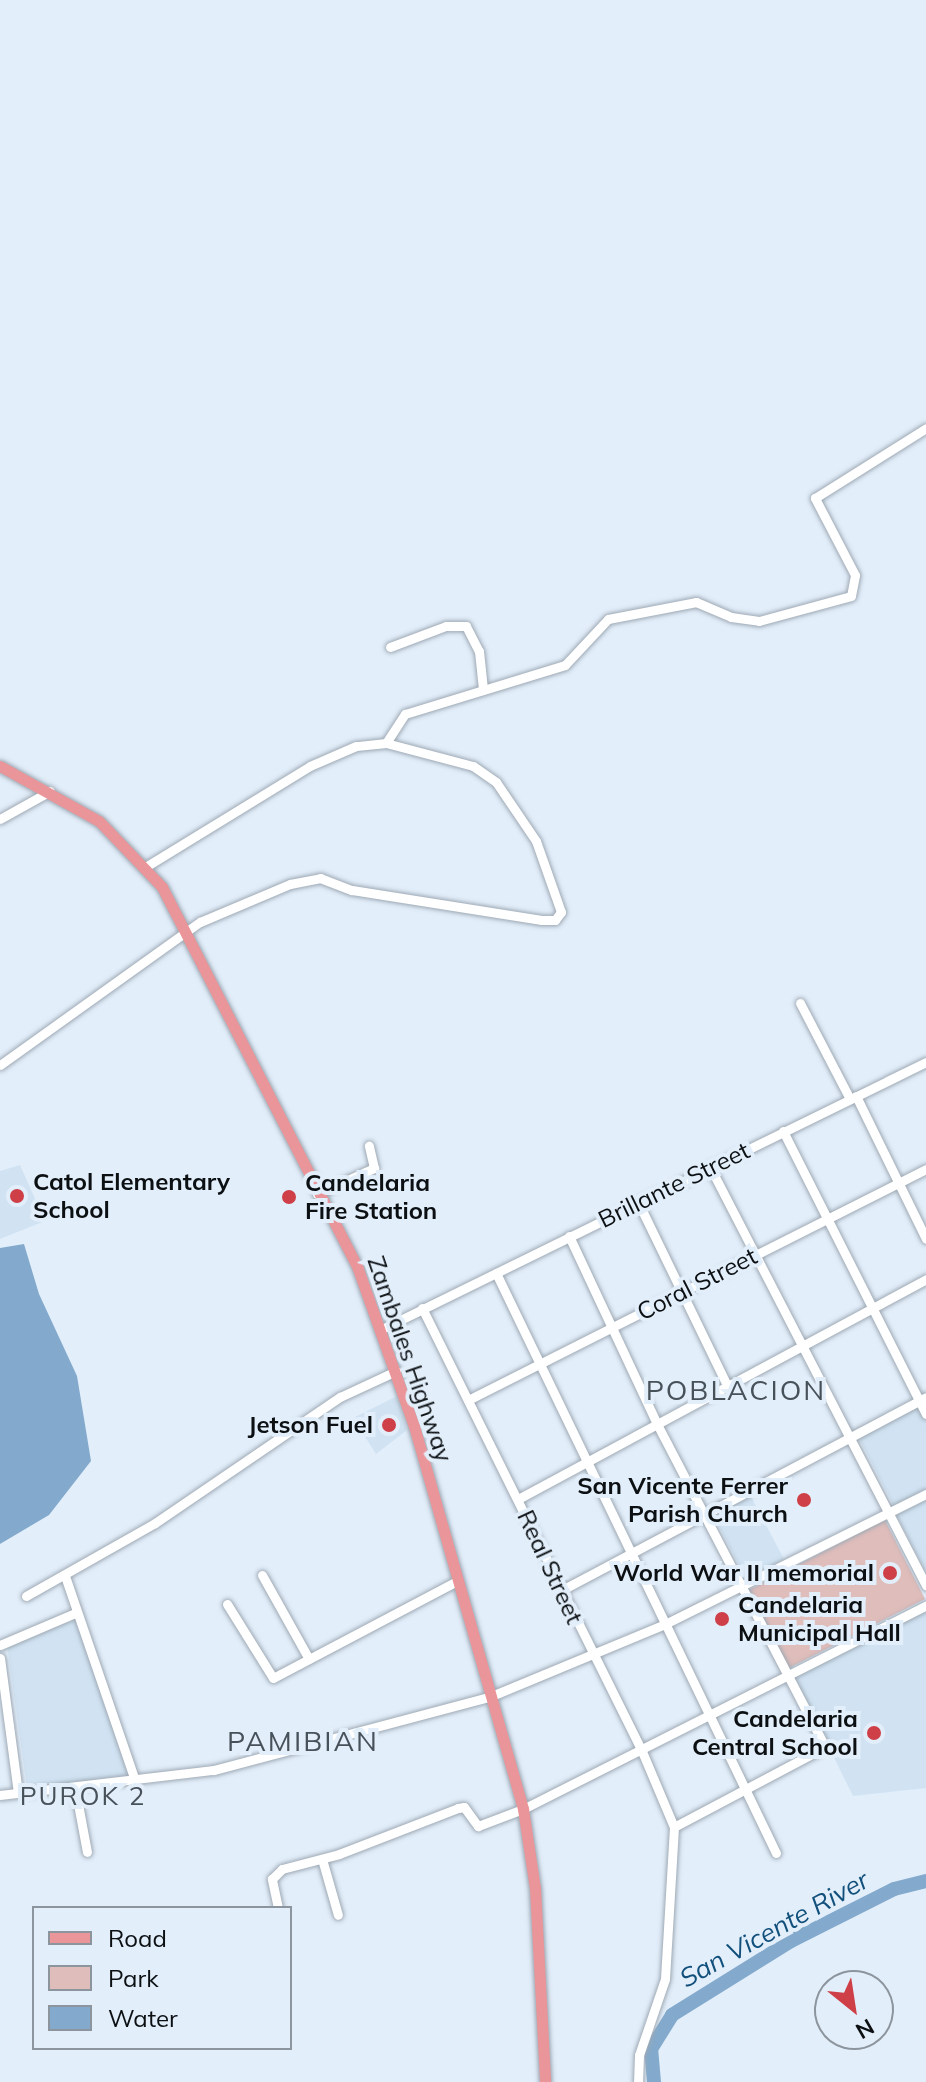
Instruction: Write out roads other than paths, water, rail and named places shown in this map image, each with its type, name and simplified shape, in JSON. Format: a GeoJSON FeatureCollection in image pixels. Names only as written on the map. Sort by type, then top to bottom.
{"type":"FeatureCollection","features":[{"type":"Feature","properties":{"kind":"main road","name":"Zambales Highway"},"geometry":{"type":"LineString","coordinates":[[0,766],[50,791],[99,821],[147,866],[188,932],[317,1194],[358,1269],[396,1371],[523,1809],[535,1888],[545,2082]]}},
{"type":"Feature","properties":{"kind":"street"},"geometry":{"type":"LineString","coordinates":[[386,743],[405,714],[565,665],[617,617],[696,602],[731,617],[759,621],[851,596],[855,575],[815,498],[926,428]]}},
{"type":"Feature","properties":{"kind":"street"},"geometry":{"type":"LineString","coordinates":[[390,647],[446,626],[466,626],[479,651],[483,690]]}},
{"type":"Feature","properties":{"kind":"street"},"geometry":{"type":"LineString","coordinates":[[0,1065],[188,932],[276,889],[320,878],[363,892],[542,920],[558,918],[560,906],[536,841],[496,782],[473,766],[386,743],[356,746],[310,766],[147,866]]}},
{"type":"Feature","properties":{"kind":"street"},"geometry":{"type":"LineString","coordinates":[[0,819],[50,791]]}},
{"type":"Feature","properties":{"kind":"street"},"geometry":{"type":"LineString","coordinates":[[800,1003],[853,1097],[926,1239]]}},
{"type":"Feature","properties":{"kind":"street","name":"Brillante Street"},"geometry":{"type":"LineString","coordinates":[[382,1329],[926,1062]]}},
{"type":"Feature","properties":{"kind":"street"},"geometry":{"type":"LineString","coordinates":[[783,1131],[871,1308],[922,1399],[926,1414]]}},
{"type":"Feature","properties":{"kind":"street"},"geometry":{"type":"LineString","coordinates":[[317,1194],[374,1168],[369,1146]]}},
{"type":"Feature","properties":{"kind":"street"},"geometry":{"type":"LineString","coordinates":[[710,1167],[752,1256],[926,1586]]}},
{"type":"Feature","properties":{"kind":"street","name":"Coral Street"},"geometry":{"type":"LineString","coordinates":[[468,1400],[926,1169]]}},
{"type":"Feature","properties":{"kind":"street"},"geometry":{"type":"LineString","coordinates":[[638,1202],[727,1385]]}},
{"type":"Feature","properties":{"kind":"street"},"geometry":{"type":"LineString","coordinates":[[569,1236],[657,1424],[825,1747],[674,1827],[665,1979],[639,2055],[638,2082]]}},
{"type":"Feature","properties":{"kind":"street"},"geometry":{"type":"LineString","coordinates":[[496,1273],[629,1555],[776,1853]]}},
{"type":"Feature","properties":{"kind":"street"},"geometry":{"type":"LineString","coordinates":[[518,1499],[926,1279]]}},
{"type":"Feature","properties":{"kind":"street","name":"Real Street"},"geometry":{"type":"LineString","coordinates":[[422,1308],[641,1749],[674,1827]]}},
{"type":"Feature","properties":{"kind":"street"},"geometry":{"type":"LineString","coordinates":[[26,1596],[155,1523],[340,1397],[396,1371]]}},
{"type":"Feature","properties":{"kind":"street"},"geometry":{"type":"LineString","coordinates":[[560,1591],[922,1399]]}},
{"type":"Feature","properties":{"kind":"street"},"geometry":{"type":"LineString","coordinates":[[0,1795],[214,1770],[489,1697],[593,1657],[665,1624],[926,1494]]}},
{"type":"Feature","properties":{"kind":"street"},"geometry":{"type":"LineString","coordinates":[[262,1575],[309,1659]]}},
{"type":"Feature","properties":{"kind":"street"},"geometry":{"type":"LineString","coordinates":[[65,1576],[75,1613],[135,1780]]}},
{"type":"Feature","properties":{"kind":"street"},"geometry":{"type":"LineString","coordinates":[[227,1604],[270,1677],[457,1581]]}},
{"type":"Feature","properties":{"kind":"street"},"geometry":{"type":"LineString","coordinates":[[278,1906],[272,1879],[276,1871],[322,1859],[458,1808],[464,1807],[478,1826],[523,1809],[926,1605]]}},
{"type":"Feature","properties":{"kind":"street"},"geometry":{"type":"LineString","coordinates":[[0,1645],[75,1613]]}},
{"type":"Feature","properties":{"kind":"street"},"geometry":{"type":"LineString","coordinates":[[0,1658],[18,1793]]}},
{"type":"Feature","properties":{"kind":"street"},"geometry":{"type":"LineString","coordinates":[[75,1788],[87,1852]]}},
{"type":"Feature","properties":{"kind":"street"},"geometry":{"type":"LineString","coordinates":[[322,1859],[338,1915]]}},
{"type":"Feature","properties":{"kind":"water"},"geometry":{"type":"Polygon","coordinates":[[[24,1244],[39,1294],[77,1376],[91,1461],[49,1515],[0,1544],[0,1248],[24,1244]]]}},
{"type":"Feature","properties":{"kind":"waterway","name":"San Vicente River"},"geometry":{"type":"LineString","coordinates":[[654,2082],[651,2049],[672,2015],[791,1941],[894,1889],[926,1881]]}},
{"type":"Feature","properties":{"kind":"place","name":"Catol Elementary School"},"geometry":{"type":"Point","coordinates":[17,1196]}},
{"type":"Feature","properties":{"kind":"place","name":"Candelaria Fire Station"},"geometry":{"type":"Point","coordinates":[289,1197]}},
{"type":"Feature","properties":{"kind":"place","name":"Jetson Fuel"},"geometry":{"type":"Point","coordinates":[389,1425]}},
{"type":"Feature","properties":{"kind":"place","name":"San Vicente Ferrer Parish Church"},"geometry":{"type":"Point","coordinates":[804,1500]}},
{"type":"Feature","properties":{"kind":"place","name":"World War II memorial"},"geometry":{"type":"Point","coordinates":[890,1573]}},
{"type":"Feature","properties":{"kind":"place","name":"Candelaria Municipal Hall"},"geometry":{"type":"Point","coordinates":[722,1619]}},
{"type":"Feature","properties":{"kind":"place","name":"Candelaria Central School"},"geometry":{"type":"Point","coordinates":[874,1733]}},
{"type":"Feature","properties":{"kind":"district","name":"POBLACION"},"geometry":{"type":"Point","coordinates":[736,1390]}},
{"type":"Feature","properties":{"kind":"district","name":"PAMIBIAN"},"geometry":{"type":"Point","coordinates":[303,1741]}},
{"type":"Feature","properties":{"kind":"district","name":"PUROK 2"},"geometry":{"type":"Point","coordinates":[83,1796]}}]}
